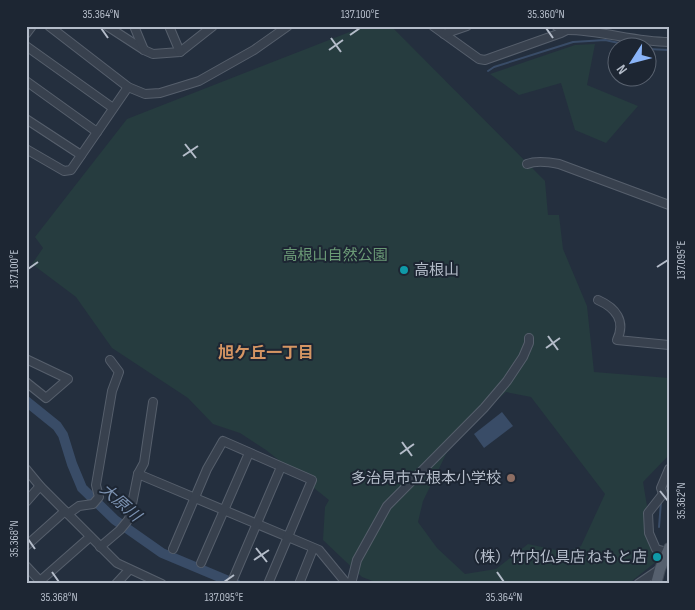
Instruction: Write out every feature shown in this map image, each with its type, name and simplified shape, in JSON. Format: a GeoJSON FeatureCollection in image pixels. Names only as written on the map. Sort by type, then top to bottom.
{"type":"FeatureCollection","features":[{"type":"Feature","properties":{"kind":"main road"},"geometry":{"type":"LineString","coordinates":[[656,584],[668,550]]}},
{"type":"Feature","properties":{"kind":"street"},"geometry":{"type":"LineString","coordinates":[[26,34],[32,26]]}},
{"type":"Feature","properties":{"kind":"street"},"geometry":{"type":"LineString","coordinates":[[49,26],[128,87],[145,94],[160,94],[188,86],[254,50],[288,26]]}},
{"type":"Feature","properties":{"kind":"street"},"geometry":{"type":"LineString","coordinates":[[107,26],[153,54],[180,52],[205,29],[213,26]]}},
{"type":"Feature","properties":{"kind":"street"},"geometry":{"type":"LineString","coordinates":[[134,26],[144,50]]}},
{"type":"Feature","properties":{"kind":"street"},"geometry":{"type":"LineString","coordinates":[[169,26],[180,52]]}},
{"type":"Feature","properties":{"kind":"street"},"geometry":{"type":"LineString","coordinates":[[433,26],[480,59],[485,60],[567,30],[578,28],[634,40],[669,42]]}},
{"type":"Feature","properties":{"kind":"street"},"geometry":{"type":"LineString","coordinates":[[444,34],[467,26]]}},
{"type":"Feature","properties":{"kind":"street"},"geometry":{"type":"LineString","coordinates":[[556,26],[567,30]]}},
{"type":"Feature","properties":{"kind":"street"},"geometry":{"type":"LineString","coordinates":[[26,46],[113,108]]}},
{"type":"Feature","properties":{"kind":"street"},"geometry":{"type":"LineString","coordinates":[[26,81],[97,132]]}},
{"type":"Feature","properties":{"kind":"street"},"geometry":{"type":"LineString","coordinates":[[26,149],[64,171],[71,170],[128,87]]}},
{"type":"Feature","properties":{"kind":"street"},"geometry":{"type":"LineString","coordinates":[[26,119],[81,155]]}},
{"type":"Feature","properties":{"kind":"street"},"geometry":{"type":"LineString","coordinates":[[527,164],[545,162],[559,164],[669,205]]}},
{"type":"Feature","properties":{"kind":"street"},"geometry":{"type":"LineString","coordinates":[[598,300],[606,304],[619,316],[622,330],[617,340],[669,345]]}},
{"type":"Feature","properties":{"kind":"street"},"geometry":{"type":"LineString","coordinates":[[138,474],[318,550],[349,584],[357,560],[387,506],[507,381],[522,357],[530,338]]}},
{"type":"Feature","properties":{"kind":"street"},"geometry":{"type":"LineString","coordinates":[[26,359],[68,379],[46,398],[26,382]]}},
{"type":"Feature","properties":{"kind":"street"},"geometry":{"type":"LineString","coordinates":[[26,546],[67,513],[79,506],[93,504],[99,497],[96,485],[112,391],[119,372],[110,360]]}},
{"type":"Feature","properties":{"kind":"street"},"geometry":{"type":"LineString","coordinates":[[100,547],[120,530],[129,519],[138,474],[144,463],[154,402]]}},
{"type":"Feature","properties":{"kind":"street"},"geometry":{"type":"LineString","coordinates":[[173,549],[207,469],[223,441],[312,480],[268,584]]}},
{"type":"Feature","properties":{"kind":"street"},"geometry":{"type":"LineString","coordinates":[[201,563],[249,453]]}},
{"type":"Feature","properties":{"kind":"street"},"geometry":{"type":"LineString","coordinates":[[230,584],[281,466]]}},
{"type":"Feature","properties":{"kind":"street"},"geometry":{"type":"LineString","coordinates":[[668,550],[656,549],[649,533],[648,513],[663,494],[661,488],[669,468]]}},
{"type":"Feature","properties":{"kind":"street"},"geometry":{"type":"LineString","coordinates":[[26,469],[40,486],[117,563],[162,584]]}},
{"type":"Feature","properties":{"kind":"street"},"geometry":{"type":"LineString","coordinates":[[26,502],[40,486]]}},
{"type":"Feature","properties":{"kind":"street"},"geometry":{"type":"LineString","coordinates":[[27,568],[40,581],[90,537]]}},
{"type":"Feature","properties":{"kind":"street"},"geometry":{"type":"LineString","coordinates":[[299,584],[314,549]]}},
{"type":"Feature","properties":{"kind":"street"},"geometry":{"type":"LineString","coordinates":[[638,584],[660,569]]}},
{"type":"Feature","properties":{"kind":"street"},"geometry":{"type":"LineString","coordinates":[[116,584],[129,570]]}},
{"type":"Feature","properties":{"kind":"green space","name":"高根山自然公園"},"geometry":{"type":"Polygon","coordinates":[[[365,26],[391,26],[545,181],[548,215],[559,215],[563,249],[587,306],[594,372],[669,378],[669,455],[643,482],[652,536],[647,540],[657,561],[628,584],[381,584],[362,577],[323,540],[325,507],[329,500],[266,450],[240,433],[213,424],[188,398],[112,348],[76,297],[32,264],[43,248],[35,237],[127,119],[365,26]],[[506,392],[453,440],[423,501],[418,522],[437,548],[465,574],[496,569],[528,544],[565,552],[581,546],[605,494],[531,397],[506,392]]]}},
{"type":"Feature","properties":{"kind":"green space"},"geometry":{"type":"Polygon","coordinates":[[[595,44],[587,85],[638,106],[606,143],[575,130],[561,83],[519,95],[490,74],[575,45],[595,44]]]}},
{"type":"Feature","properties":{"kind":"water"},"geometry":{"type":"Polygon","coordinates":[[[502,412],[513,426],[484,448],[474,434],[502,412]]]}},
{"type":"Feature","properties":{"kind":"waterway"},"geometry":{"type":"LineString","coordinates":[[488,71],[494,67],[573,42],[608,41]]}},
{"type":"Feature","properties":{"kind":"waterway"},"geometry":{"type":"LineString","coordinates":[[658,49],[669,50]]}},
{"type":"Feature","properties":{"kind":"waterway","name":"大原川"},"geometry":{"type":"LineString","coordinates":[[26,401],[57,426],[63,435],[82,488],[115,520],[162,553],[236,584]]}},
{"type":"Feature","properties":{"kind":"waterway"},"geometry":{"type":"LineString","coordinates":[[659,527],[661,502]]}},
{"type":"Feature","properties":{"kind":"place","name":"高根山"},"geometry":{"type":"Point","coordinates":[404,270]}},
{"type":"Feature","properties":{"kind":"place","name":"多治見市立根本小学校"},"geometry":{"type":"Point","coordinates":[511,478]}},
{"type":"Feature","properties":{"kind":"place","name":"（株）竹内仏具店 ねもと店"},"geometry":{"type":"Point","coordinates":[657,557]}},
{"type":"Feature","properties":{"kind":"district","name":"旭ケ丘一丁目"},"geometry":{"type":"Point","coordinates":[266,352]}}]}
